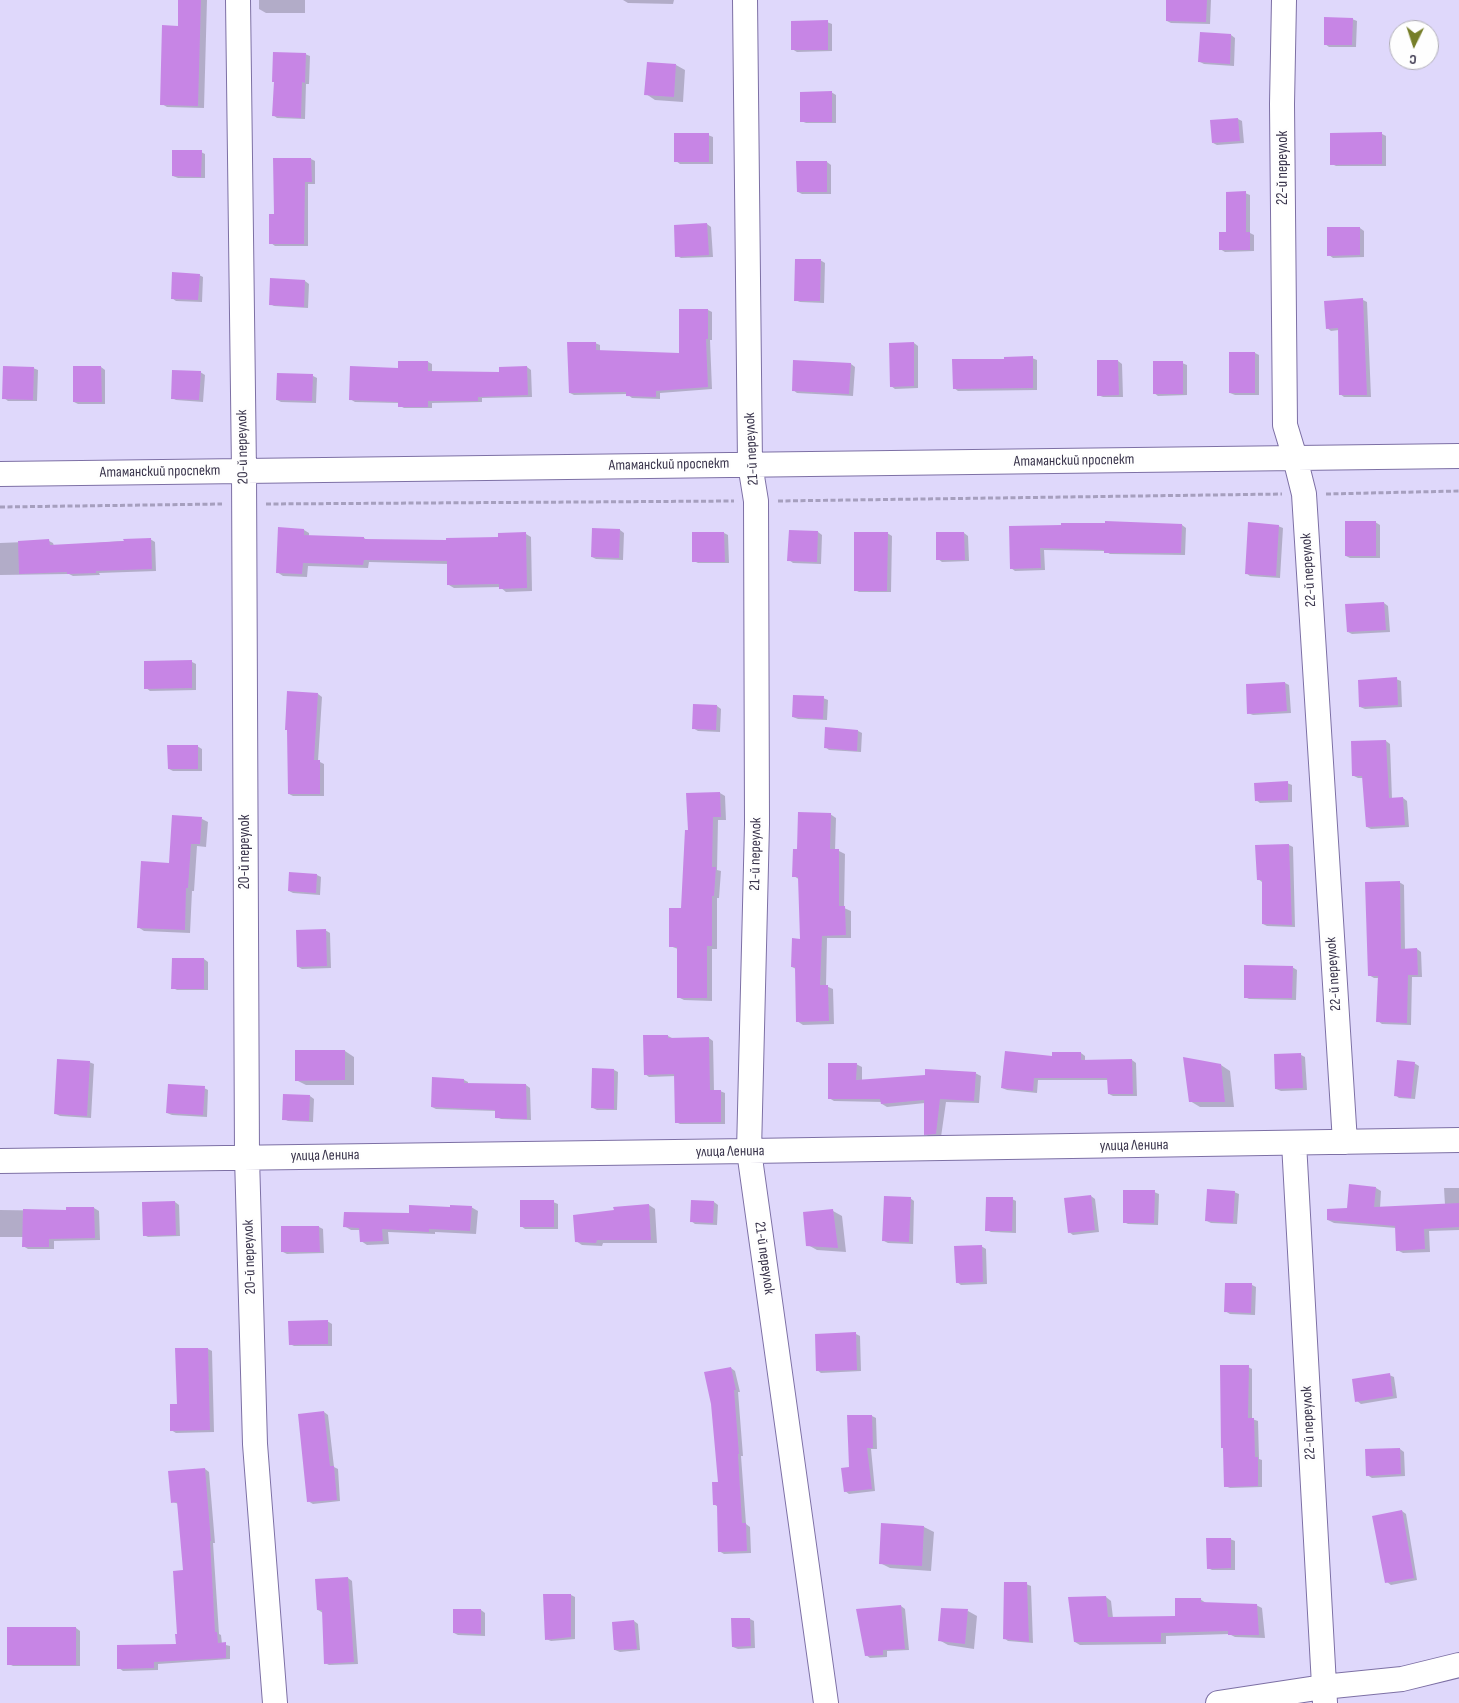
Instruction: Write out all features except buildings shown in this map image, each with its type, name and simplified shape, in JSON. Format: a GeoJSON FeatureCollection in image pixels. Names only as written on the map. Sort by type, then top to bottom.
{"type":"FeatureCollection","features":[{"type":"Feature","properties":{"kind":"street","name":"20-й переулок"},"geometry":{"type":"LineString","coordinates":[[238,0],[244,471],[247,1157],[255,1444],[275,1703]]}},
{"type":"Feature","properties":{"kind":"street","name":"21-й переулок"},"geometry":{"type":"LineString","coordinates":[[745,0],[750,464],[756,501],[757,824],[749,1151],[826,1703]]}},
{"type":"Feature","properties":{"kind":"street","name":"22-й переулок"},"geometry":{"type":"LineString","coordinates":[[1284,0],[1282,113],[1284,425],[1304,494],[1345,1142]]}},
{"type":"Feature","properties":{"kind":"street","name":"Атаманский проспект"},"geometry":{"type":"LineString","coordinates":[[0,474],[1459,456]]}},
{"type":"Feature","properties":{"kind":"street","name":"улица Ленина"},"geometry":{"type":"LineString","coordinates":[[0,1161],[1459,1140]]}},
{"type":"Feature","properties":{"kind":"street","name":"22-й переулок"},"geometry":{"type":"LineString","coordinates":[[1294,1143],[1324,1695]]}},
{"type":"Feature","properties":{"kind":"street"},"geometry":{"type":"LineString","coordinates":[[1218,1703],[1324,1695],[1459,1666]]}},
{"type":"Feature","properties":{"kind":"path"},"geometry":{"type":"LineString","coordinates":[[0,507],[756,501],[1459,491]]}}]}
